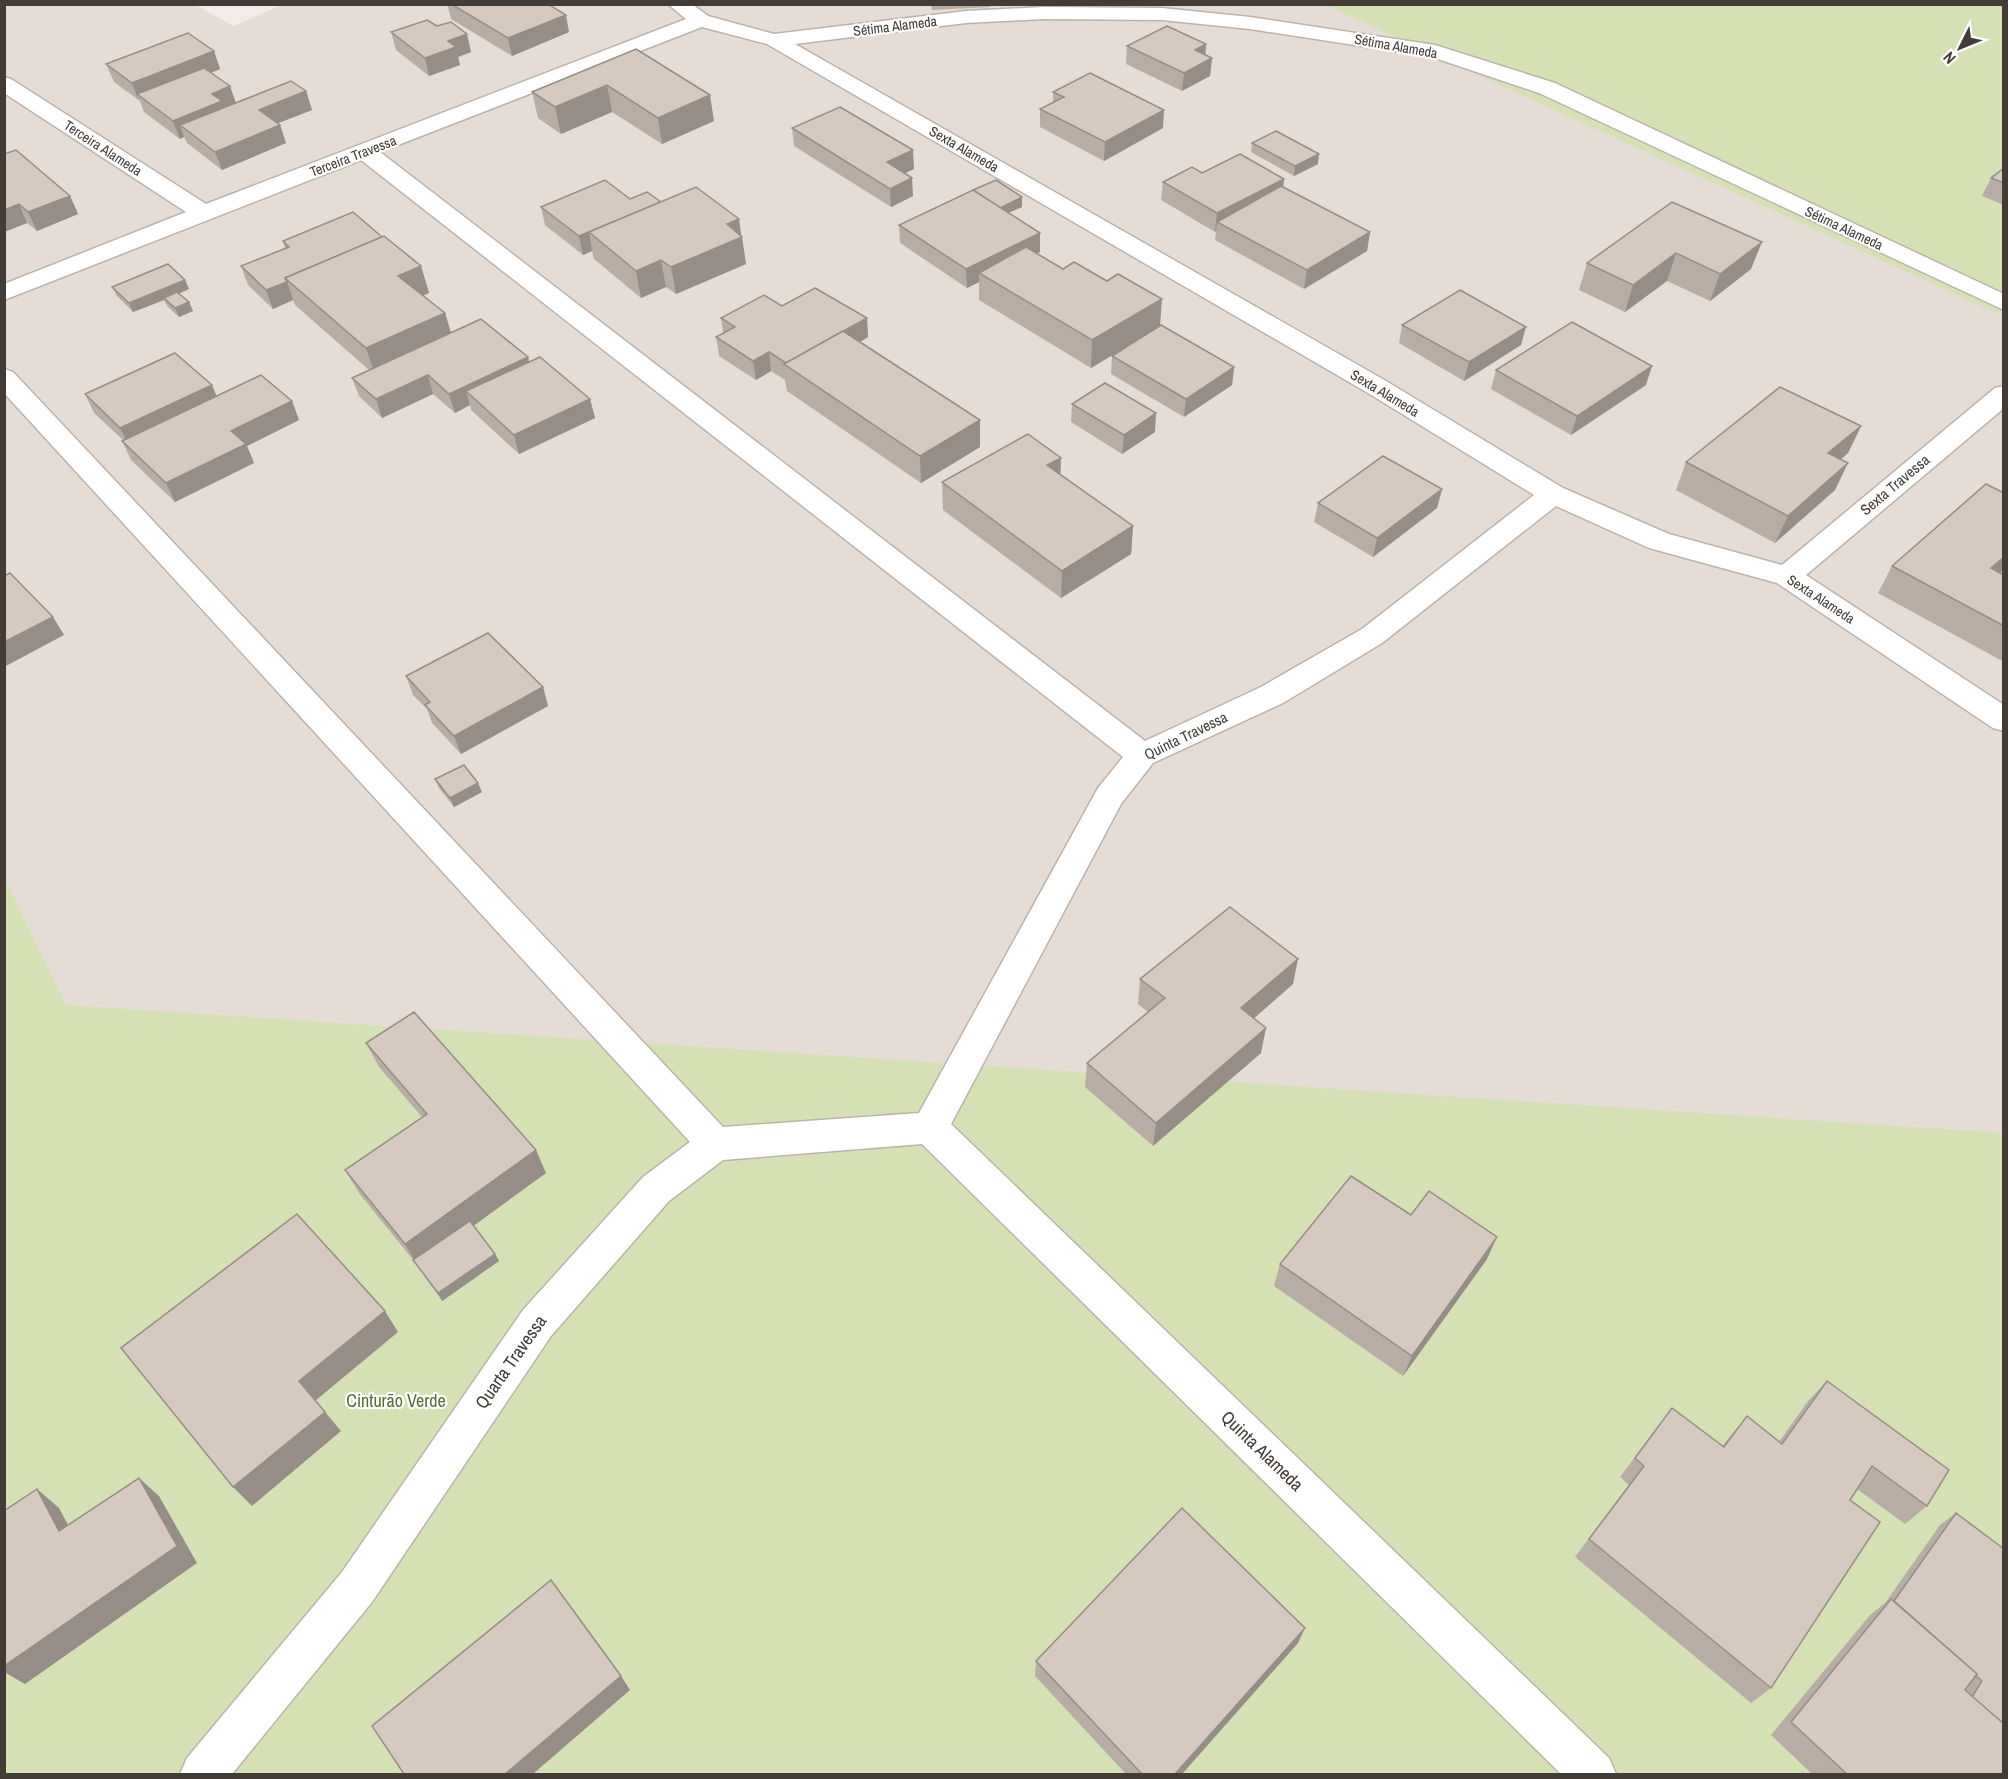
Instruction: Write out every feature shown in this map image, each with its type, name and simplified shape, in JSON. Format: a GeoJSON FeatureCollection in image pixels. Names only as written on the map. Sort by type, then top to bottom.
{"type":"FeatureCollection","features":[{"type":"Feature","properties":{"kind":"street"},"geometry":{"type":"LineString","coordinates":[[678,4],[701,20],[774,40]]}},
{"type":"Feature","properties":{"kind":"street"},"geometry":{"type":"LineString","coordinates":[[1130,14],[1152,4]]}},
{"type":"Feature","properties":{"kind":"street","name":"Sétima Alameda"},"geometry":{"type":"LineString","coordinates":[[774,40],[966,17],[1044,13],[1162,14],[1250,23],[1435,51],[1547,88],[2004,303]]}},
{"type":"Feature","properties":{"kind":"street","name":"Terceira Travessa"},"geometry":{"type":"LineString","coordinates":[[4,293],[202,212],[365,152],[701,20]]}},
{"type":"Feature","properties":{"kind":"street","name":"Sexta Alameda"},"geometry":{"type":"LineString","coordinates":[[774,40],[1377,387],[1553,494],[1659,541],[1788,576],[2004,720]]}},
{"type":"Feature","properties":{"kind":"street","name":"Terceira Alameda"},"geometry":{"type":"LineString","coordinates":[[4,83],[202,212]]}},
{"type":"Feature","properties":{"kind":"street"},"geometry":{"type":"LineString","coordinates":[[365,152],[1142,755]]}},
{"type":"Feature","properties":{"kind":"street"},"geometry":{"type":"LineString","coordinates":[[4,377],[715,1144],[930,1128]]}},
{"type":"Feature","properties":{"kind":"street","name":"Sexta Travessa"},"geometry":{"type":"LineString","coordinates":[[1788,576],[2004,394]]}},
{"type":"Feature","properties":{"kind":"street","name":"Quinta Travessa"},"geometry":{"type":"LineString","coordinates":[[930,1128],[1109,796],[1142,755],[1272,695],[1372,636],[1553,494]]}},
{"type":"Feature","properties":{"kind":"street","name":"Quinta Alameda"},"geometry":{"type":"LineString","coordinates":[[930,1128],[1593,1774]]}},
{"type":"Feature","properties":{"kind":"street","name":"Quarta Travessa"},"geometry":{"type":"LineString","coordinates":[[203,1774],[357,1587],[537,1323],[656,1189],[715,1144]]}},
{"type":"Feature","properties":{"kind":"shaded area"},"geometry":{"type":"Polygon","coordinates":[[[284,4],[1773,4],[2003,95],[2003,1774],[5,1774],[5,5],[195,5],[234,26],[284,4]]]}},
{"type":"Feature","properties":{"kind":"green space"},"geometry":{"type":"Polygon","coordinates":[[[1326,5],[2003,5],[2003,316],[1326,5]]]}},
{"type":"Feature","properties":{"kind":"green space","name":"Cinturão Verde"},"geometry":{"type":"Polygon","coordinates":[[[4,877],[66,1005],[2003,1133],[2003,1774],[5,1774],[4,877]]]}},
{"type":"Feature","properties":{"kind":"building"},"geometry":{"type":"Polygon","coordinates":[[[451,4],[548,4],[566,15],[508,38],[451,4]]]}},
{"type":"Feature","properties":{"kind":"building"},"geometry":{"type":"Polygon","coordinates":[[[427,20],[437,26],[451,22],[467,34],[448,41],[456,47],[425,58],[391,32],[427,20]]]}},
{"type":"Feature","properties":{"kind":"building"},"geometry":{"type":"Polygon","coordinates":[[[1167,26],[1206,44],[1195,50],[1212,58],[1184,73],[1127,46],[1167,26]]]}},
{"type":"Feature","properties":{"kind":"building"},"geometry":{"type":"Polygon","coordinates":[[[188,33],[214,51],[132,83],[106,64],[188,33]]]}},
{"type":"Feature","properties":{"kind":"building"},"geometry":{"type":"Polygon","coordinates":[[[636,49],[710,95],[658,118],[607,85],[555,107],[532,92],[636,49]]]}},
{"type":"Feature","properties":{"kind":"building"},"geometry":{"type":"Polygon","coordinates":[[[204,68],[230,86],[212,94],[222,101],[173,121],[137,94],[204,68]]]}},
{"type":"Feature","properties":{"kind":"building"},"geometry":{"type":"Polygon","coordinates":[[[1090,73],[1164,110],[1105,142],[1040,109],[1064,97],[1053,92],[1090,73]]]}},
{"type":"Feature","properties":{"kind":"building"},"geometry":{"type":"Polygon","coordinates":[[[291,81],[306,91],[259,110],[280,125],[215,152],[180,125],[291,81]]]}},
{"type":"Feature","properties":{"kind":"building"},"geometry":{"type":"Polygon","coordinates":[[[840,107],[913,150],[887,162],[912,178],[890,189],[792,128],[840,107]]]}},
{"type":"Feature","properties":{"kind":"building"},"geometry":{"type":"Polygon","coordinates":[[[1276,131],[1319,154],[1295,166],[1252,143],[1276,131]]]}},
{"type":"Feature","properties":{"kind":"building"},"geometry":{"type":"Polygon","coordinates":[[[16,150],[70,196],[28,212],[19,204],[4,210],[4,154],[16,150]]]}},
{"type":"Feature","properties":{"kind":"building"},"geometry":{"type":"Polygon","coordinates":[[[1240,154],[1284,179],[1217,213],[1163,182],[1192,167],[1202,173],[1240,154]]]}},
{"type":"Feature","properties":{"kind":"building"},"geometry":{"type":"Polygon","coordinates":[[[2004,168],[2004,183],[1991,178],[2004,168]]]}},
{"type":"Feature","properties":{"kind":"building"},"geometry":{"type":"Polygon","coordinates":[[[605,180],[630,199],[647,192],[661,202],[579,236],[541,207],[605,180]]]}},
{"type":"Feature","properties":{"kind":"building"},"geometry":{"type":"Polygon","coordinates":[[[996,180],[1022,197],[1000,208],[973,190],[996,180]]]}},
{"type":"Feature","properties":{"kind":"building"},"geometry":{"type":"Polygon","coordinates":[[[1281,186],[1370,232],[1307,270],[1217,222],[1281,186]]]}},
{"type":"Feature","properties":{"kind":"building"},"geometry":{"type":"Polygon","coordinates":[[[696,187],[739,219],[727,224],[742,237],[671,267],[661,260],[636,271],[589,232],[696,187]]]}},
{"type":"Feature","properties":{"kind":"building"},"geometry":{"type":"Polygon","coordinates":[[[973,190],[1040,233],[966,269],[899,225],[973,190]]]}},
{"type":"Feature","properties":{"kind":"building"},"geometry":{"type":"Polygon","coordinates":[[[1672,202],[1762,242],[1720,274],[1676,253],[1633,285],[1587,263],[1672,202]]]}},
{"type":"Feature","properties":{"kind":"building"},"geometry":{"type":"Polygon","coordinates":[[[353,212],[382,237],[285,278],[287,282],[266,290],[241,266],[289,247],[283,241],[353,212]]]}},
{"type":"Feature","properties":{"kind":"building"},"geometry":{"type":"Polygon","coordinates":[[[384,236],[421,266],[398,276],[445,313],[366,348],[285,278],[384,236]]]}},
{"type":"Feature","properties":{"kind":"building"},"geometry":{"type":"Polygon","coordinates":[[[1026,247],[1063,269],[1074,262],[1107,281],[1118,274],[1162,299],[1092,340],[979,273],[1026,247]]]}},
{"type":"Feature","properties":{"kind":"building"},"geometry":{"type":"Polygon","coordinates":[[[168,264],[185,280],[129,303],[112,287],[168,264]]]}},
{"type":"Feature","properties":{"kind":"building"},"geometry":{"type":"Polygon","coordinates":[[[815,288],[867,318],[786,363],[769,352],[753,361],[716,337],[735,327],[721,318],[764,295],[782,306],[815,288]]]}},
{"type":"Feature","properties":{"kind":"building"},"geometry":{"type":"Polygon","coordinates":[[[1460,290],[1526,327],[1469,362],[1402,325],[1460,290]]]}},
{"type":"Feature","properties":{"kind":"building"},"geometry":{"type":"Polygon","coordinates":[[[177,292],[189,302],[175,308],[164,298],[177,292]]]}},
{"type":"Feature","properties":{"kind":"building"},"geometry":{"type":"Polygon","coordinates":[[[481,319],[528,357],[449,394],[428,375],[376,399],[352,378],[481,319]]]}},
{"type":"Feature","properties":{"kind":"building"},"geometry":{"type":"Polygon","coordinates":[[[1572,322],[1652,366],[1577,416],[1496,370],[1572,322]]]}},
{"type":"Feature","properties":{"kind":"building"},"geometry":{"type":"Polygon","coordinates":[[[1161,325],[1234,367],[1186,399],[1112,356],[1161,325]]]}},
{"type":"Feature","properties":{"kind":"building"},"geometry":{"type":"Polygon","coordinates":[[[843,331],[980,420],[920,456],[784,364],[843,331]]]}},
{"type":"Feature","properties":{"kind":"building"},"geometry":{"type":"Polygon","coordinates":[[[175,353],[212,385],[120,428],[85,394],[175,353]]]}},
{"type":"Feature","properties":{"kind":"building"},"geometry":{"type":"Polygon","coordinates":[[[540,357],[590,399],[514,435],[466,391],[540,357]]]}},
{"type":"Feature","properties":{"kind":"building"},"geometry":{"type":"Polygon","coordinates":[[[261,375],[292,401],[231,431],[246,444],[166,483],[122,441],[261,375]]]}},
{"type":"Feature","properties":{"kind":"building"},"geometry":{"type":"Polygon","coordinates":[[[1105,383],[1156,413],[1124,435],[1072,404],[1105,383]]]}},
{"type":"Feature","properties":{"kind":"building"},"geometry":{"type":"Polygon","coordinates":[[[1780,387],[1861,426],[1828,453],[1848,463],[1788,516],[1686,462],[1780,387]]]}},
{"type":"Feature","properties":{"kind":"building"},"geometry":{"type":"Polygon","coordinates":[[[1028,434],[1061,458],[1047,465],[1133,526],[1062,571],[942,482],[1028,434]]]}},
{"type":"Feature","properties":{"kind":"building"},"geometry":{"type":"Polygon","coordinates":[[[1383,456],[1442,489],[1377,538],[1318,503],[1383,456]]]}},
{"type":"Feature","properties":{"kind":"building"},"geometry":{"type":"Polygon","coordinates":[[[1986,484],[2004,493],[2004,557],[1991,568],[2004,575],[2004,626],[1892,566],[1986,484]]]}},
{"type":"Feature","properties":{"kind":"building"},"geometry":{"type":"Polygon","coordinates":[[[10,573],[53,617],[4,642],[4,576],[10,573]]]}},
{"type":"Feature","properties":{"kind":"building"},"geometry":{"type":"Polygon","coordinates":[[[488,633],[543,687],[454,736],[425,705],[430,702],[406,676],[488,633]]]}},
{"type":"Feature","properties":{"kind":"building"},"geometry":{"type":"Polygon","coordinates":[[[464,765],[478,783],[450,798],[435,779],[464,765]]]}},
{"type":"Feature","properties":{"kind":"building"},"geometry":{"type":"Polygon","coordinates":[[[1230,907],[1298,959],[1241,1008],[1266,1028],[1156,1123],[1087,1063],[1165,998],[1140,979],[1230,907]]]}},
{"type":"Feature","properties":{"kind":"building"},"geometry":{"type":"Polygon","coordinates":[[[414,1012],[536,1150],[405,1244],[345,1170],[427,1114],[366,1043],[414,1012]]]}},
{"type":"Feature","properties":{"kind":"building"},"geometry":{"type":"Polygon","coordinates":[[[1351,1176],[1411,1215],[1429,1191],[1497,1237],[1412,1356],[1280,1264],[1351,1176]]]}},
{"type":"Feature","properties":{"kind":"building"},"geometry":{"type":"Polygon","coordinates":[[[297,1214],[385,1311],[299,1381],[325,1412],[233,1487],[121,1348],[297,1214]]]}},
{"type":"Feature","properties":{"kind":"building"},"geometry":{"type":"Polygon","coordinates":[[[470,1221],[495,1254],[438,1293],[413,1260],[470,1221]]]}},
{"type":"Feature","properties":{"kind":"building"},"geometry":{"type":"Polygon","coordinates":[[[1827,1381],[1949,1470],[1927,1506],[1872,1466],[1850,1500],[1880,1522],[1771,1688],[1589,1539],[1644,1466],[1635,1458],[1672,1408],[1724,1447],[1747,1416],[1782,1444],[1827,1381]]]}},
{"type":"Feature","properties":{"kind":"building"},"geometry":{"type":"Polygon","coordinates":[[[139,1478],[177,1546],[4,1666],[4,1511],[37,1489],[59,1531],[139,1478]]]}},
{"type":"Feature","properties":{"kind":"building"},"geometry":{"type":"Polygon","coordinates":[[[1182,1508],[1305,1628],[1175,1774],[1142,1774],[1036,1661],[1182,1508]]]}},
{"type":"Feature","properties":{"kind":"building"},"geometry":{"type":"Polygon","coordinates":[[[1956,1513],[2004,1549],[2004,1724],[1972,1697],[1982,1681],[1976,1676],[1977,1674],[1894,1601],[1956,1513]]]}},
{"type":"Feature","properties":{"kind":"building"},"geometry":{"type":"Polygon","coordinates":[[[551,1580],[621,1676],[505,1774],[404,1774],[372,1726],[551,1580]]]}},
{"type":"Feature","properties":{"kind":"building"},"geometry":{"type":"Polygon","coordinates":[[[1891,1599],[1977,1674],[1965,1690],[2004,1724],[2004,1774],[1847,1774],[1791,1722],[1891,1599]]]}}]}
